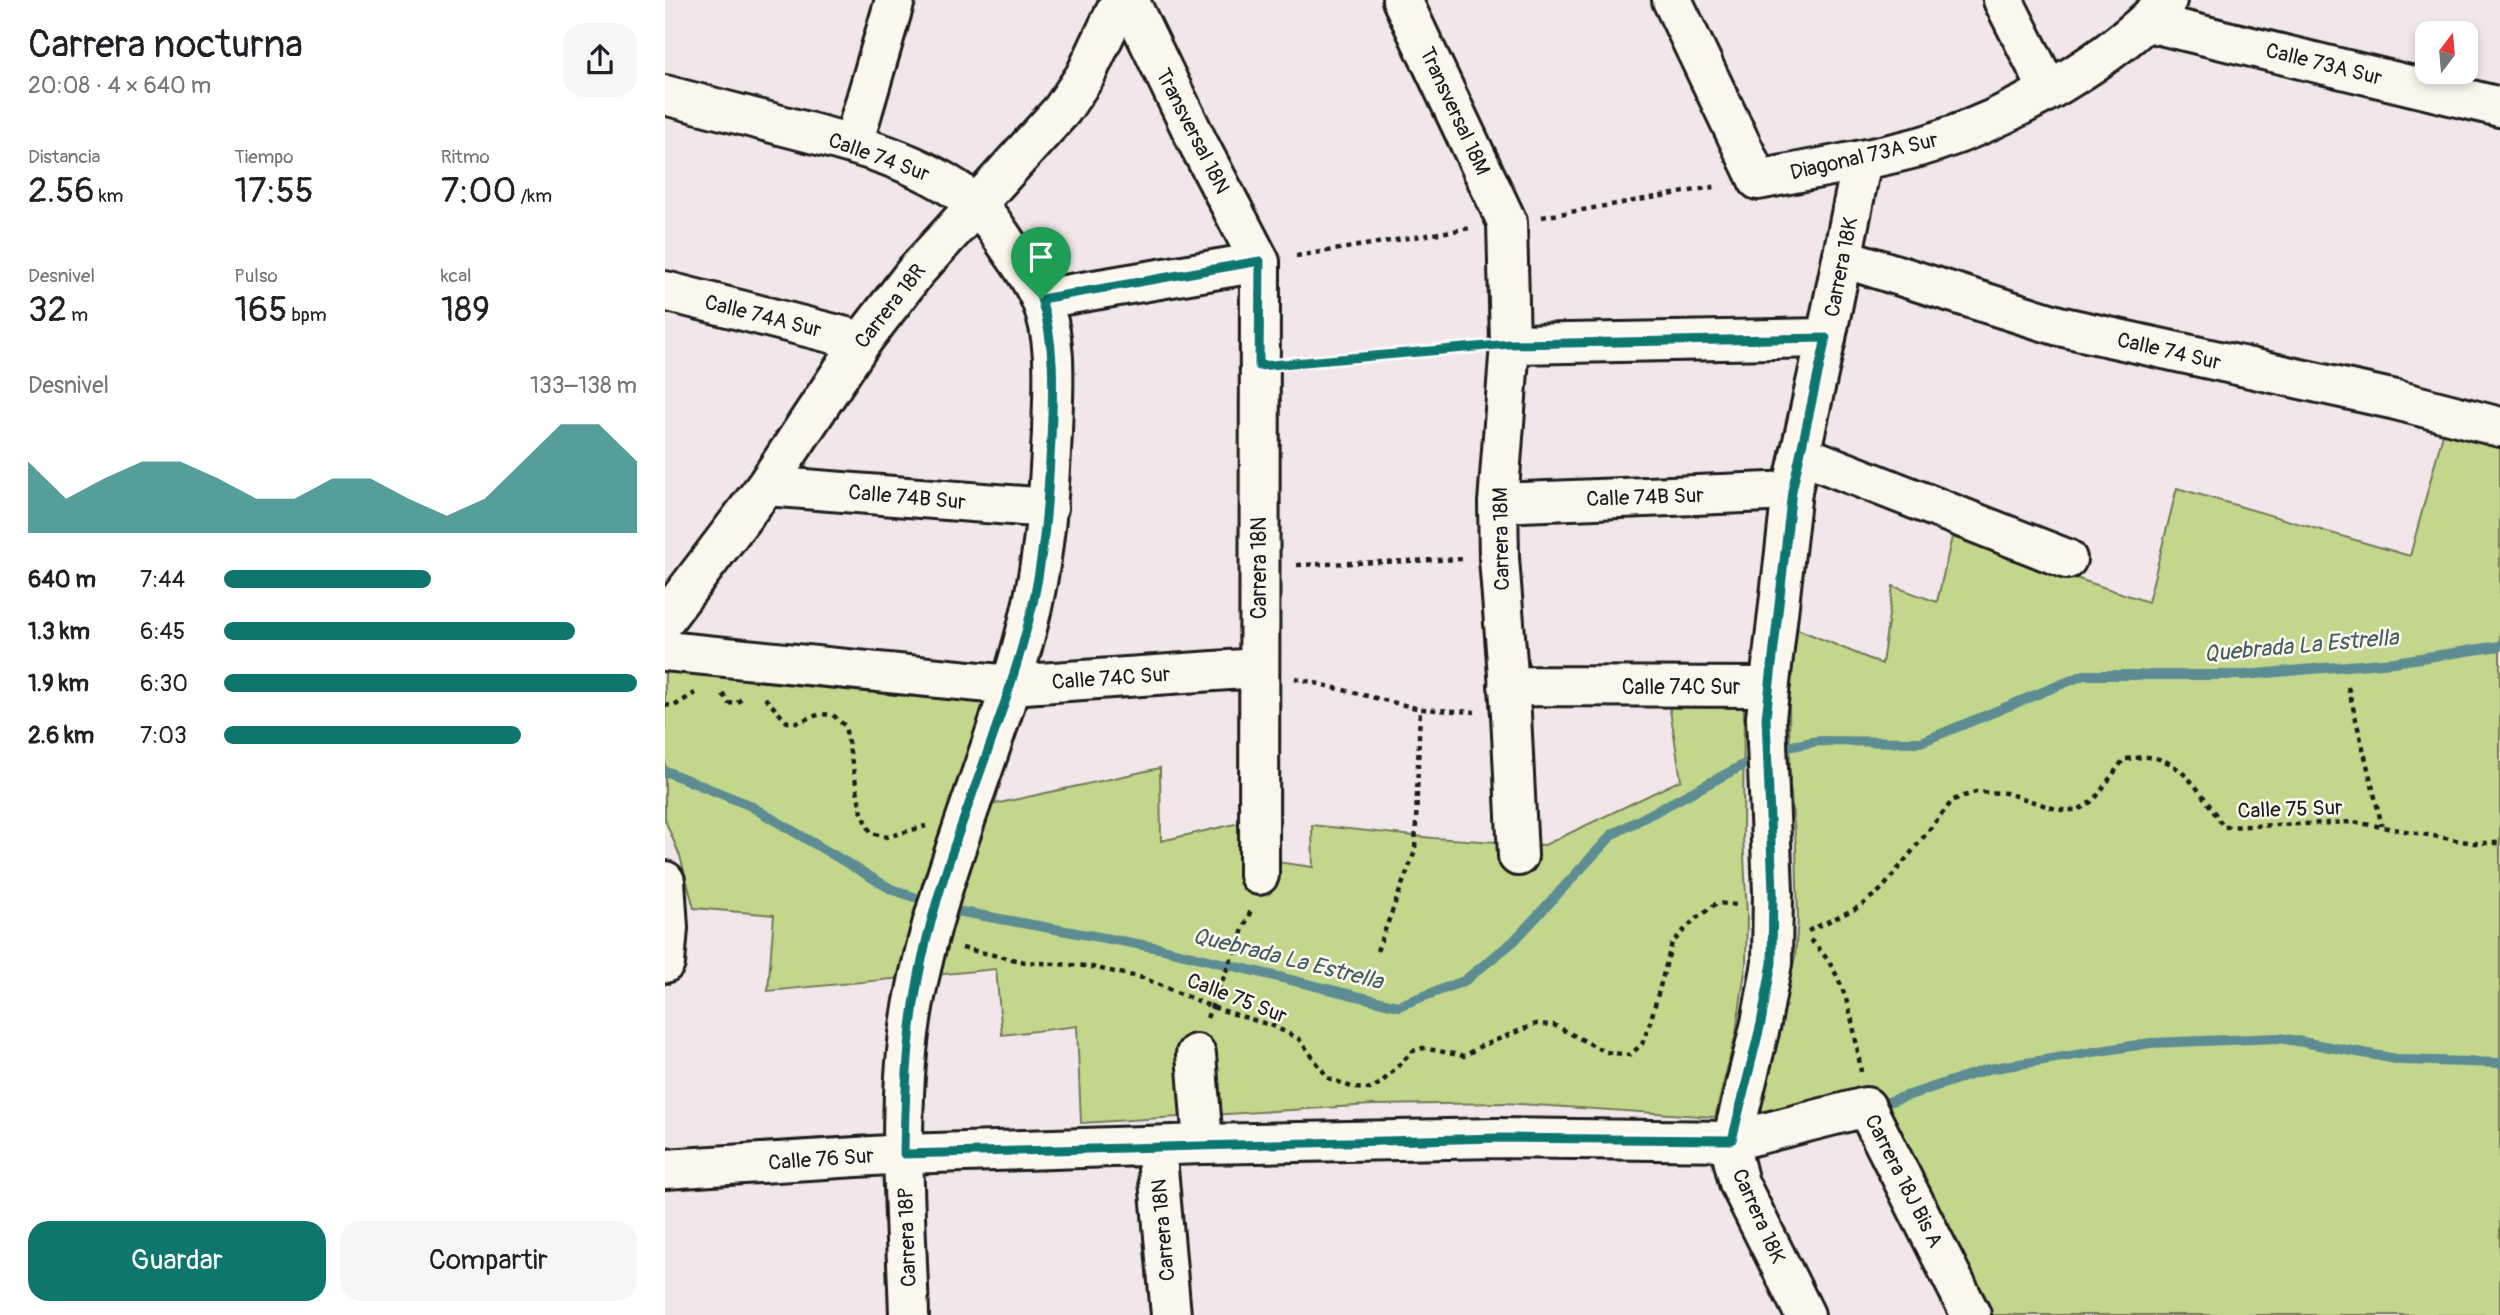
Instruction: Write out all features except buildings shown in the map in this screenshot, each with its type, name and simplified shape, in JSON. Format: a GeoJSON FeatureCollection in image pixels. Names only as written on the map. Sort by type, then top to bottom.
{"type":"FeatureCollection","features":[{"type":"Feature","properties":{"kind":"street"},"geometry":{"type":"LineString","coordinates":[[853,144],[895,0]]}},
{"type":"Feature","properties":{"kind":"street","name":"Carrera 18R"},"geometry":{"type":"LineString","coordinates":[[665,619],[766,486],[862,341],[916,271],[1062,110],[1085,76],[1121,0]]}},
{"type":"Feature","properties":{"kind":"street","name":"Transversal 18N"},"geometry":{"type":"LineString","coordinates":[[1129,0],[1198,144],[1260,261]]}},
{"type":"Feature","properties":{"kind":"street","name":"Transversal 18M"},"geometry":{"type":"LineString","coordinates":[[1402,0],[1507,222]]}},
{"type":"Feature","properties":{"kind":"street","name":"Diagonal 73A Sur"},"geometry":{"type":"LineString","coordinates":[[1672,0],[1758,180],[1862,160],[1935,142],[2013,110],[2102,58],[2157,11]]}},
{"type":"Feature","properties":{"kind":"street"},"geometry":{"type":"LineString","coordinates":[[2003,0],[2048,89]]}},
{"type":"Feature","properties":{"kind":"street","name":"Calle 73A Sur"},"geometry":{"type":"LineString","coordinates":[[2157,11],[2500,107]]}},
{"type":"Feature","properties":{"kind":"street","name":"Calle 74 Sur"},"geometry":{"type":"LineString","coordinates":[[665,95],[853,144],[933,175],[975,204],[1015,256],[1041,299]]}},
{"type":"Feature","properties":{"kind":"street","name":"Carrera 18K"},"geometry":{"type":"LineString","coordinates":[[1805,1315],[1739,1183],[1732,1140],[1772,963],[1787,920],[1766,718],[1792,491],[1862,160]]}},
{"type":"Feature","properties":{"kind":"street","name":"Carrera 18M"},"geometry":{"type":"LineString","coordinates":[[1507,222],[1510,344],[1498,503],[1499,558],[1518,856]]}},
{"type":"Feature","properties":{"kind":"street","name":"Calle 74 Sur"},"geometry":{"type":"LineString","coordinates":[[1843,258],[2059,326],[2396,400],[2500,427]]}},
{"type":"Feature","properties":{"kind":"street"},"geometry":{"type":"LineString","coordinates":[[1041,299],[1260,261]]}},
{"type":"Feature","properties":{"kind":"street","name":"Carrera 18N"},"geometry":{"type":"LineString","coordinates":[[1259,875],[1260,261]]}},
{"type":"Feature","properties":{"kind":"street","name":"Calle 74A Sur"},"geometry":{"type":"LineString","coordinates":[[665,291],[862,341]]}},
{"type":"Feature","properties":{"kind":"street","name":"Carrera 18P"},"geometry":{"type":"LineString","coordinates":[[909,1315],[904,1154],[907,1067],[913,1007],[927,938],[1029,623],[1048,508],[1053,394],[1052,345],[1041,299]]}},
{"type":"Feature","properties":{"kind":"street"},"geometry":{"type":"LineString","coordinates":[[1510,344],[1826,338]]}},
{"type":"Feature","properties":{"kind":"street"},"geometry":{"type":"LineString","coordinates":[[1800,454],[2067,559]]}},
{"type":"Feature","properties":{"kind":"street","name":"Calle 74B Sur"},"geometry":{"type":"LineString","coordinates":[[766,486],[1048,508]]}},
{"type":"Feature","properties":{"kind":"street","name":"Calle 74B Sur"},"geometry":{"type":"LineString","coordinates":[[1498,503],[1792,491]]}},
{"type":"Feature","properties":{"kind":"street","name":"Calle 74C Sur"},"geometry":{"type":"LineString","coordinates":[[665,651],[1010,685],[1258,668]]}},
{"type":"Feature","properties":{"kind":"street","name":"Calle 74C Sur"},"geometry":{"type":"LineString","coordinates":[[1510,700],[1769,687]]}},
{"type":"Feature","properties":{"kind":"street"},"geometry":{"type":"LineString","coordinates":[[665,881],[668,928],[665,963]]}},
{"type":"Feature","properties":{"kind":"street"},"geometry":{"type":"LineString","coordinates":[[1196,1054],[1203,1144]]}},
{"type":"Feature","properties":{"kind":"street","name":"Calle 76 Sur"},"geometry":{"type":"LineString","coordinates":[[665,1169],[904,1154],[1203,1144],[1496,1138],[1732,1140],[1866,1107]]}},
{"type":"Feature","properties":{"kind":"street","name":"Carrera 18J Bis A"},"geometry":{"type":"LineString","coordinates":[[1866,1107],[1971,1315]]}},
{"type":"Feature","properties":{"kind":"street","name":"Carrera 18N"},"geometry":{"type":"LineString","coordinates":[[1156,1146],[1171,1315]]}},
{"type":"Feature","properties":{"kind":"path"},"geometry":{"type":"LineString","coordinates":[[1259,366],[1510,344]]}},
{"type":"Feature","properties":{"kind":"path"},"geometry":{"type":"LineString","coordinates":[[1259,567],[1499,558]]}},
{"type":"Feature","properties":{"kind":"path"},"geometry":{"type":"LineString","coordinates":[[1258,668],[1420,709],[1510,700]]}},
{"type":"Feature","properties":{"kind":"path"},"geometry":{"type":"LineString","coordinates":[[715,685],[729,703],[736,704],[745,695],[764,696],[787,723],[821,714],[833,715],[845,726],[862,810],[871,833],[887,837],[906,830],[945,824],[961,829]]}},
{"type":"Feature","properties":{"kind":"path"},"geometry":{"type":"LineString","coordinates":[[665,705],[674,706],[705,687]]}},
{"type":"Feature","properties":{"kind":"path"},"geometry":{"type":"LineString","coordinates":[[2348,687],[2382,826]]}},
{"type":"Feature","properties":{"kind":"path"},"geometry":{"type":"LineString","coordinates":[[1377,951],[1415,850],[1420,709]]}},
{"type":"Feature","properties":{"kind":"path","name":"Calle 75 Sur"},"geometry":{"type":"LineString","coordinates":[[927,938],[1025,962],[1087,966],[1143,978],[1212,1007],[1273,1026],[1299,1039],[1328,1078],[1354,1088],[1370,1089],[1381,1083],[1413,1051],[1423,1048],[1464,1056],[1479,1047],[1537,1024],[1555,1025],[1607,1052],[1630,1055],[1642,1044],[1650,1023],[1672,943],[1694,920],[1717,903],[1787,920],[1811,931],[1859,907],[1882,889],[1953,800],[1976,792],[2006,793],[2059,810],[2078,810],[2094,800],[2124,759],[2150,757],[2176,767],[2202,796],[2224,827],[2341,822],[2382,826],[2473,844],[2500,843]]}},
{"type":"Feature","properties":{"kind":"path","name":"Carrera 18J Bis A"},"geometry":{"type":"LineString","coordinates":[[1787,920],[1822,950],[1836,972],[1855,1032],[1866,1107]]}},
{"type":"Feature","properties":{"kind":"path"},"geometry":{"type":"LineString","coordinates":[[1196,1054],[1202,1029],[1239,945]]}},
{"type":"Feature","properties":{"kind":"green space"},"geometry":{"type":"Polygon","coordinates":[[[2445,426],[2500,443],[2500,1315],[1986,1315],[1926,1186],[1877,1090],[1759,1119],[1795,957],[1798,919],[1796,845],[1790,785],[1789,704],[1795,628],[1882,664],[1893,586],[1937,602],[1952,537],[2148,602],[2177,488],[2410,556],[2445,426]]]}},
{"type":"Feature","properties":{"kind":"green space"},"geometry":{"type":"Polygon","coordinates":[[[665,663],[1022,696],[995,804],[1160,768],[1161,841],[1270,816],[1269,861],[1313,867],[1312,825],[1433,838],[1545,845],[1681,780],[1668,697],[1744,696],[1746,964],[1736,1033],[1715,1117],[1504,1103],[1372,1105],[1081,1123],[1077,1026],[1002,1035],[996,969],[768,991],[774,915],[694,908],[680,856],[665,820],[665,663]]]}},
{"type":"Feature","properties":{"kind":"waterway","name":"Quebrada La Estrella"},"geometry":{"type":"LineString","coordinates":[[1782,748],[1818,741],[1921,742],[2084,675],[2244,675],[2394,662],[2500,646]]}},
{"type":"Feature","properties":{"kind":"waterway","name":"Quebrada La Estrella"},"geometry":{"type":"LineString","coordinates":[[951,910],[1159,948],[1398,1006],[1464,981],[1514,941],[1613,834],[1747,763]]}},
{"type":"Feature","properties":{"kind":"waterway","name":"Quebrada La Estrella"},"geometry":{"type":"LineString","coordinates":[[665,771],[749,805],[891,889],[914,897]]}},
{"type":"Feature","properties":{"kind":"waterway","name":"Quebrada La Estrella"},"geometry":{"type":"LineString","coordinates":[[1882,1104],[1988,1069],[2150,1043],[2280,1038],[2402,1060],[2500,1063]]}},
{"type":"Feature","properties":{"kind":"route"},"geometry":{"type":"LineString","coordinates":[[1260,261],[1259,366],[1510,344],[1826,338],[1792,491],[1766,718],[1773,892],[1772,963],[1761,1023],[1732,1140],[1496,1138],[904,1154],[905,1079],[913,1007],[927,938],[941,887],[1029,623],[1040,564],[1048,508],[1053,394],[1052,345],[1041,299],[1260,261]]}}]}
